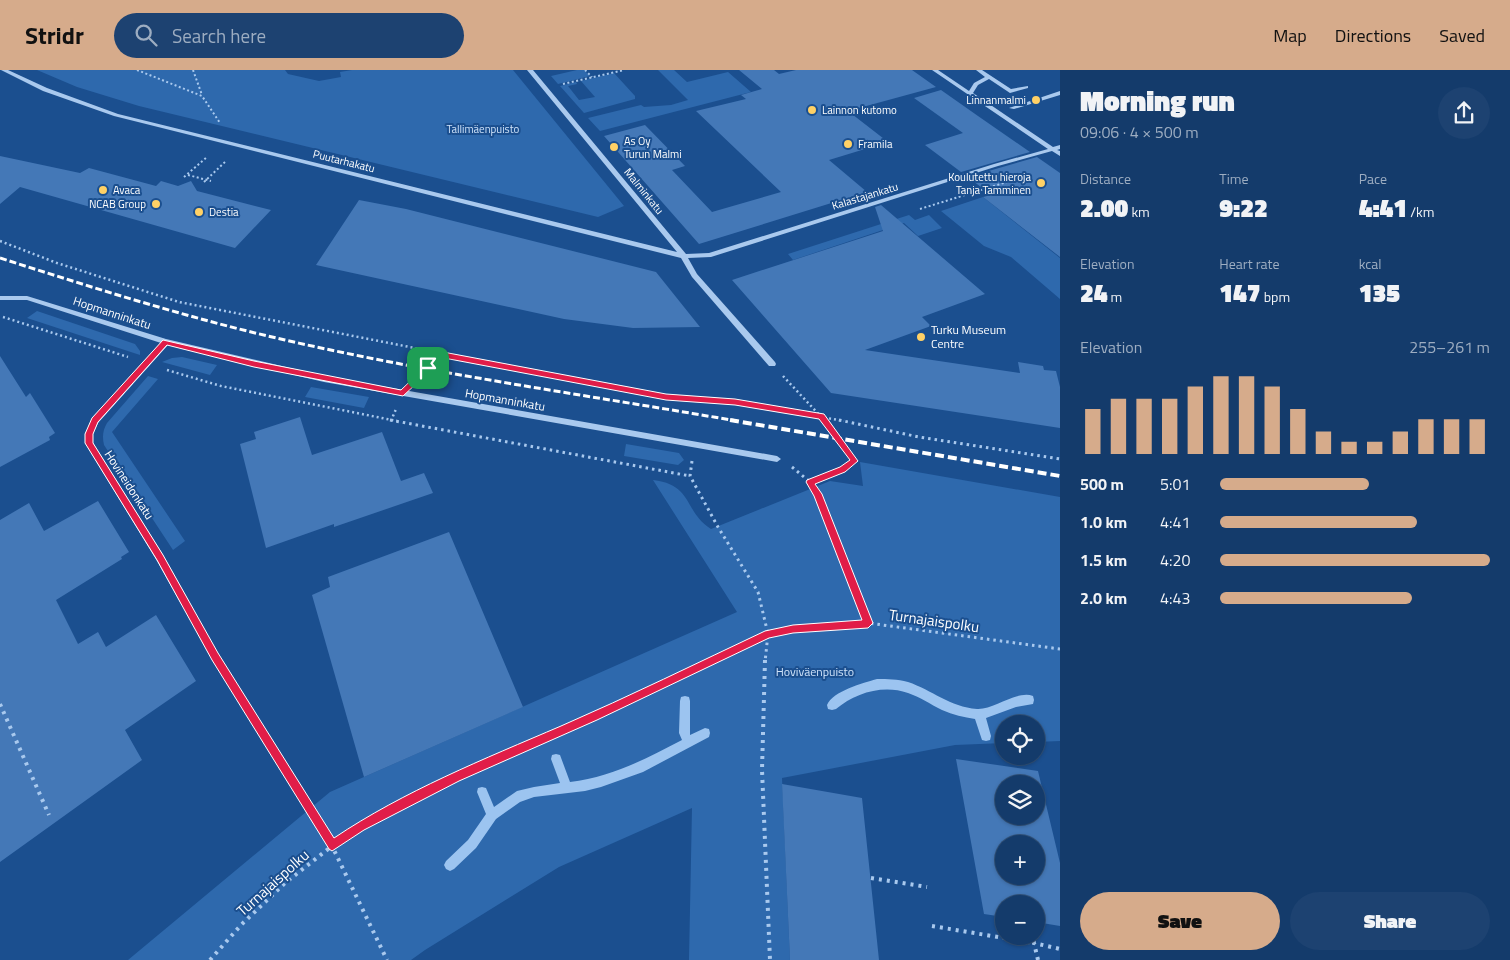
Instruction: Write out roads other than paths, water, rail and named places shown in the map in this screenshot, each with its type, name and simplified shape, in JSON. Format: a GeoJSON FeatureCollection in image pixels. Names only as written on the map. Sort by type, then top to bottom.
{"type":"FeatureCollection","features":[{"type":"Feature","properties":{"kind":"street","name":"Puutarhakatu"},"geometry":{"type":"LineString","coordinates":[[4,70],[28,83],[64,98],[116,115],[684,256]]}},
{"type":"Feature","properties":{"kind":"street","name":"Malminkatu"},"geometry":{"type":"LineString","coordinates":[[530,70],[684,256],[694,275],[772,364]]}},
{"type":"Feature","properties":{"kind":"street"},"geometry":{"type":"LineString","coordinates":[[935,70],[1060,154]]}},
{"type":"Feature","properties":{"kind":"street"},"geometry":{"type":"LineString","coordinates":[[979,70],[1010,91],[1026,87]]}},
{"type":"Feature","properties":{"kind":"street"},"geometry":{"type":"LineString","coordinates":[[970,94],[976,84],[989,77]]}},
{"type":"Feature","properties":{"kind":"street"},"geometry":{"type":"LineString","coordinates":[[1012,108],[1060,93]]}},
{"type":"Feature","properties":{"kind":"street","name":"Kalastajankatu"},"geometry":{"type":"LineString","coordinates":[[684,256],[709,255],[1051,149],[1060,148]]}},
{"type":"Feature","properties":{"kind":"street","name":"Hopmanninkatu"},"geometry":{"type":"LineString","coordinates":[[0,298],[27,298],[39,301],[166,342],[254,364],[403,393],[777,459]]}},
{"type":"Feature","properties":{"kind":"street","name":"Hovineidonkatu"},"geometry":{"type":"LineString","coordinates":[[166,342],[95,420],[89,434],[89,443],[160,558],[184,601]]}},
{"type":"Feature","properties":{"kind":"waterway"},"geometry":{"type":"LineString","coordinates":[[832,705],[841,698],[858,690],[877,684],[893,684],[907,687],[946,707],[961,712],[978,714],[991,712],[1016,702],[1029,700]]}},
{"type":"Feature","properties":{"kind":"waterway"},"geometry":{"type":"LineString","coordinates":[[685,701],[684,733],[688,742]]}},
{"type":"Feature","properties":{"kind":"waterway"},"geometry":{"type":"LineString","coordinates":[[979,714],[986,736]]}},
{"type":"Feature","properties":{"kind":"waterway"},"geometry":{"type":"LineString","coordinates":[[492,815],[517,797],[534,792],[585,786],[639,768],[705,733]]}},
{"type":"Feature","properties":{"kind":"waterway"},"geometry":{"type":"LineString","coordinates":[[556,759],[567,788]]}},
{"type":"Feature","properties":{"kind":"waterway"},"geometry":{"type":"LineString","coordinates":[[482,792],[492,815]]}},
{"type":"Feature","properties":{"kind":"waterway"},"geometry":{"type":"LineString","coordinates":[[450,865],[472,844],[492,815]]}},
{"type":"Feature","properties":{"kind":"railway"},"geometry":{"type":"LineString","coordinates":[[0,258],[177,312],[285,340],[454,374],[737,421]]}},
{"type":"Feature","properties":{"kind":"railway"},"geometry":{"type":"LineString","coordinates":[[730,420],[1060,476]]}},
{"type":"Feature","properties":{"kind":"place","name":"Linnanmalmi"},"geometry":{"type":"Point","coordinates":[1036,100]}},
{"type":"Feature","properties":{"kind":"place","name":"Lainnon kutomo"},"geometry":{"type":"Point","coordinates":[812,110]}},
{"type":"Feature","properties":{"kind":"place","name":"Framila"},"geometry":{"type":"Point","coordinates":[848,144]}},
{"type":"Feature","properties":{"kind":"place","name":"As Oy Turun Malmi"},"geometry":{"type":"Point","coordinates":[614,147]}},
{"type":"Feature","properties":{"kind":"place","name":"Koulutettu hieroja Tanja Tamminen"},"geometry":{"type":"Point","coordinates":[1041,183]}},
{"type":"Feature","properties":{"kind":"place","name":"Avaca"},"geometry":{"type":"Point","coordinates":[103,190]}},
{"type":"Feature","properties":{"kind":"place","name":"NCAB Group"},"geometry":{"type":"Point","coordinates":[156,204]}},
{"type":"Feature","properties":{"kind":"place","name":"Destia"},"geometry":{"type":"Point","coordinates":[199,212]}},
{"type":"Feature","properties":{"kind":"place","name":"Turku Museum Centre"},"geometry":{"type":"Point","coordinates":[921,337]}},
{"type":"Feature","properties":{"kind":"park label","name":"Tallimäenpuisto"},"geometry":{"type":"Point","coordinates":[483,129]}},
{"type":"Feature","properties":{"kind":"park label","name":"Hoviväenpuisto"},"geometry":{"type":"Point","coordinates":[815,672]}}]}
